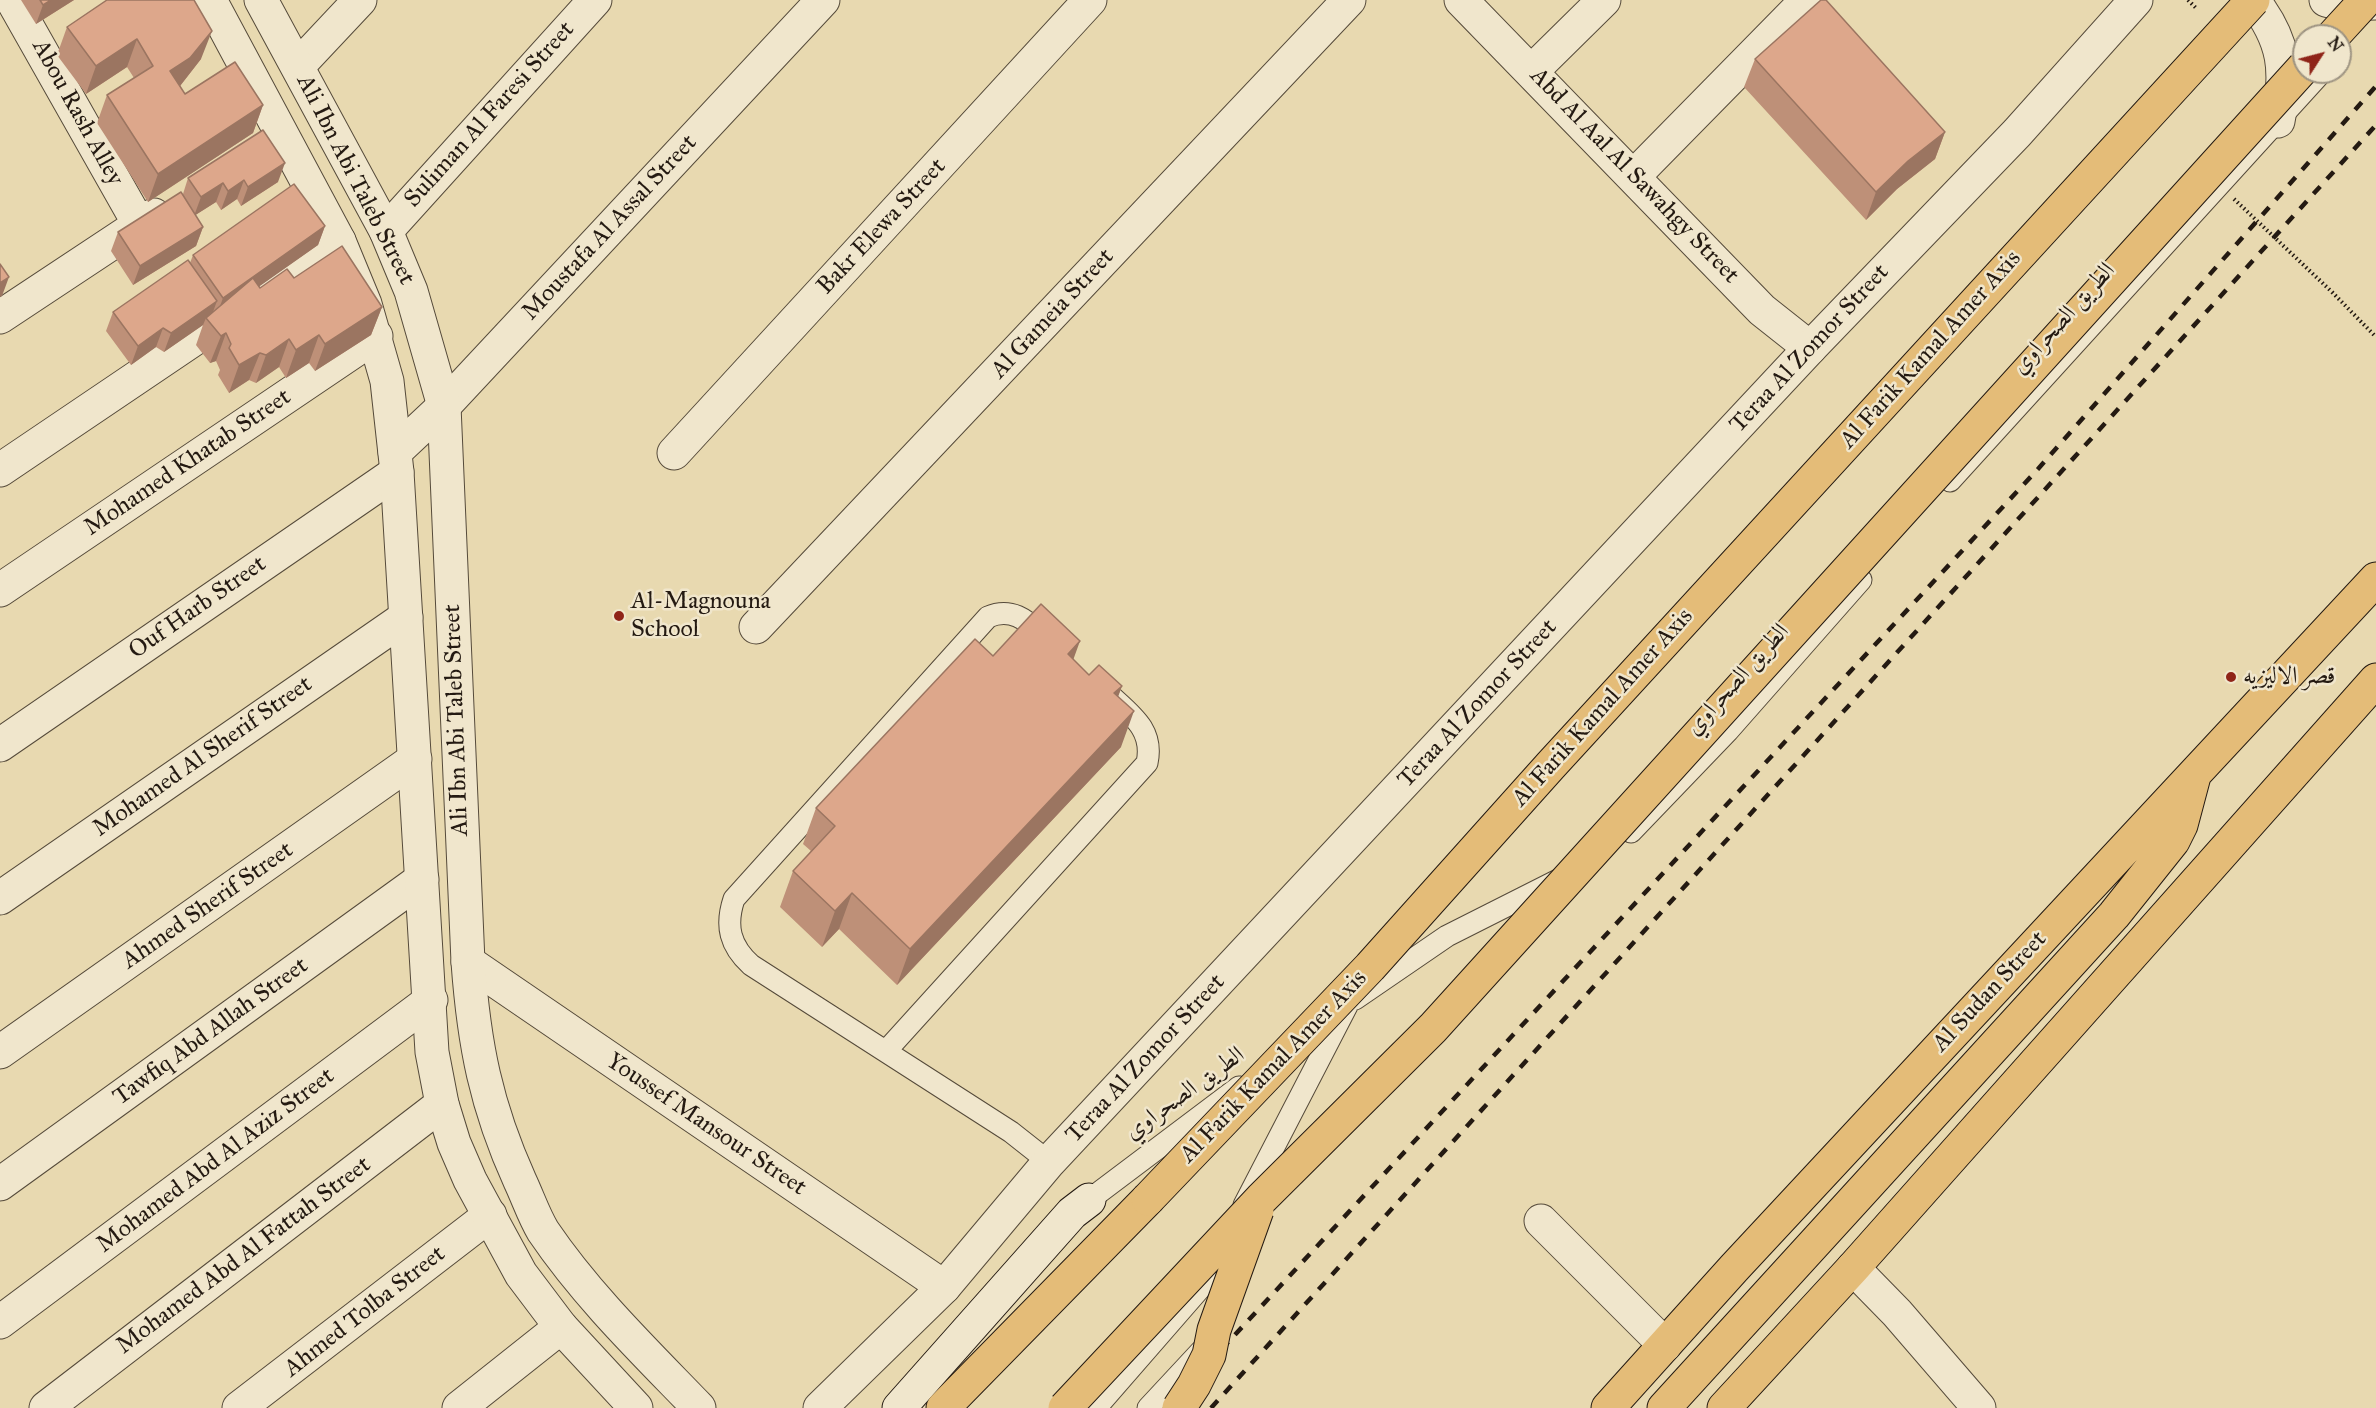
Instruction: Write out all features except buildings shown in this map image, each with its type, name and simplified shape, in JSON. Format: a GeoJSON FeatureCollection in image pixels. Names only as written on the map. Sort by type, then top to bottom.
{"type":"FeatureCollection","features":[{"type":"Feature","properties":{"kind":"main road","name":"Al Farik Kamal Amer Axis"},"geometry":{"type":"LineString","coordinates":[[943,1408],[1370,967],[1559,756],[2253,0]]}},
{"type":"Feature","properties":{"kind":"main road"},"geometry":{"type":"LineString","coordinates":[[2344,24],[2366,0]]}},
{"type":"Feature","properties":{"kind":"main road"},"geometry":{"type":"LineString","coordinates":[[1065,1408],[1261,1199],[1433,1028],[2292,80]]}},
{"type":"Feature","properties":{"kind":"main road","name":"Al Sudan Street"},"geometry":{"type":"LineString","coordinates":[[1608,1408],[2195,771],[2376,579]]}},
{"type":"Feature","properties":{"kind":"main road"},"geometry":{"type":"LineString","coordinates":[[1724,1408],[1853,1268],[2376,680]]}},
{"type":"Feature","properties":{"kind":"main road"},"geometry":{"type":"LineString","coordinates":[[1664,1408],[2114,915],[2173,841],[2181,825],[2195,771]]}},
{"type":"Feature","properties":{"kind":"main road"},"geometry":{"type":"LineString","coordinates":[[1179,1408],[1209,1355],[1214,1330],[1261,1199]]}},
{"type":"Feature","properties":{"kind":"street","name":"Ali Ibn Abi Taleb Street"},"geometry":{"type":"LineString","coordinates":[[210,0],[339,241],[376,336],[387,381],[396,462],[416,759],[431,1000],[432,1052],[442,1104],[470,1180],[521,1274],[561,1327],[636,1408]]}},
{"type":"Feature","properties":{"kind":"street","name":"Ali Ibn Abi Taleb Street"},"geometry":{"type":"LineString","coordinates":[[261,0],[386,231],[411,291],[444,406],[468,962],[471,1007],[486,1092],[503,1143],[542,1229],[581,1281],[699,1408]]}},
{"type":"Feature","properties":{"kind":"street"},"geometry":{"type":"LineString","coordinates":[[298,66],[360,0]]}},
{"type":"Feature","properties":{"kind":"street","name":"Suliman Al Faresi Street"},"geometry":{"type":"LineString","coordinates":[[386,231],[595,0]]}},
{"type":"Feature","properties":{"kind":"street","name":"Moustafa Al Assal Street"},"geometry":{"type":"LineString","coordinates":[[396,462],[444,406],[823,0]]}},
{"type":"Feature","properties":{"kind":"street","name":"Bakr Elewa Street"},"geometry":{"type":"LineString","coordinates":[[674,453],[1090,0]]}},
{"type":"Feature","properties":{"kind":"street","name":"Al Gameia Street"},"geometry":{"type":"LineString","coordinates":[[756,627],[1349,0]]}},
{"type":"Feature","properties":{"kind":"street","name":"Abd Al Aal Al Sawahgy Street"},"geometry":{"type":"LineString","coordinates":[[1461,0],[1762,310],[1810,348]]}},
{"type":"Feature","properties":{"kind":"street"},"geometry":{"type":"LineString","coordinates":[[1532,71],[1604,0]]}},
{"type":"Feature","properties":{"kind":"street"},"geometry":{"type":"LineString","coordinates":[[1633,177],[1807,0]]}},
{"type":"Feature","properties":{"kind":"street","name":"Teraa Al Zomor Street"},"geometry":{"type":"LineString","coordinates":[[820,1408],[944,1287],[1049,1162],[1810,348],[2017,133],[2136,0]]}},
{"type":"Feature","properties":{"kind":"street"},"geometry":{"type":"LineString","coordinates":[[2253,0],[2276,35],[2282,56],[2285,78],[2278,121]]}},
{"type":"Feature","properties":{"kind":"street"},"geometry":{"type":"LineString","coordinates":[[2326,0],[2341,4],[2376,3]]}},
{"type":"Feature","properties":{"kind":"street","name":"Abou Rash Alley"},"geometry":{"type":"LineString","coordinates":[[14,3],[139,224]]}},
{"type":"Feature","properties":{"kind":"street"},"geometry":{"type":"LineString","coordinates":[[250,150],[280,130]]}},
{"type":"Feature","properties":{"kind":"street"},"geometry":{"type":"LineString","coordinates":[[0,275],[10,310],[182,197]]}},
{"type":"Feature","properties":{"kind":"street"},"geometry":{"type":"LineString","coordinates":[[0,470],[339,241]]}},
{"type":"Feature","properties":{"kind":"street","name":"Mohamed Khatab Street"},"geometry":{"type":"LineString","coordinates":[[0,590],[376,336]]}},
{"type":"Feature","properties":{"kind":"street","name":"Ouf Harb Street"},"geometry":{"type":"LineString","coordinates":[[0,745],[396,462]]}},
{"type":"Feature","properties":{"kind":"street","name":"Mohamed Al Sherif Street"},"geometry":{"type":"LineString","coordinates":[[0,898],[406,617]]}},
{"type":"Feature","properties":{"kind":"street","name":"Ahmed Sherif Street"},"geometry":{"type":"LineString","coordinates":[[0,1052],[416,759]]}},
{"type":"Feature","properties":{"kind":"street","name":"Tawfiq Abd Allah Street"},"geometry":{"type":"LineString","coordinates":[[0,1184],[422,879]]}},
{"type":"Feature","properties":{"kind":"street","name":"Youssef Mansour Street"},"geometry":{"type":"LineString","coordinates":[[468,962],[944,1287]]}},
{"type":"Feature","properties":{"kind":"street","name":"Mohamed Abd Al Aziz Street"},"geometry":{"type":"LineString","coordinates":[[0,1322],[431,1000]]}},
{"type":"Feature","properties":{"kind":"street","name":"Mohamed Abd Al Fattah Street"},"geometry":{"type":"LineString","coordinates":[[46,1408],[442,1104]]}},
{"type":"Feature","properties":{"kind":"street"},"geometry":{"type":"LineString","coordinates":[[899,1408],[1072,1213],[1089,1200]]}},
{"type":"Feature","properties":{"kind":"street","name":"Ahmed Tolba Street"},"geometry":{"type":"LineString","coordinates":[[239,1408],[490,1215]]}},
{"type":"Feature","properties":{"kind":"street"},"geometry":{"type":"LineString","coordinates":[[1541,1221],[1665,1345]]}},
{"type":"Feature","properties":{"kind":"street"},"geometry":{"type":"LineString","coordinates":[[1853,1268],[1904,1321],[1979,1408]]}},
{"type":"Feature","properties":{"kind":"street"},"geometry":{"type":"LineString","coordinates":[[459,1408],[561,1327]]}},
{"type":"Feature","properties":{"kind":"lane"},"geometry":{"type":"LineString","coordinates":[[2352,38],[2376,11]]}},
{"type":"Feature","properties":{"kind":"lane","name":"الطريق الصحراوي"},"geometry":{"type":"LineString","coordinates":[[1089,1200],[1349,1002],[1447,936],[1596,860],[1629,834],[1728,731],[1847,595],[2311,84]]}},
{"type":"Feature","properties":{"kind":"lane"},"geometry":{"type":"LineString","coordinates":[[1049,1162],[1011,1132],[742,957],[730,936],[728,924],[734,899],[988,617],[1006,612],[1017,615],[1061,651]]}},
{"type":"Feature","properties":{"kind":"lane"},"geometry":{"type":"LineString","coordinates":[[885,1051],[1147,763],[1149,742],[1145,730],[1095,682]]}},
{"type":"Feature","properties":{"kind":"lane"},"geometry":{"type":"LineString","coordinates":[[1096,1408],[1203,1285],[1349,1002]]}},
{"type":"Feature","properties":{"kind":"lane"},"geometry":{"type":"LineString","coordinates":[[1148,1408],[1206,1346],[1229,1234]]}},
{"type":"Feature","properties":{"kind":"path"},"geometry":{"type":"LineString","coordinates":[[2231,196],[2376,337]]}},
{"type":"Feature","properties":{"kind":"railway"},"geometry":{"type":"LineString","coordinates":[[1167,1408],[2038,469],[2376,86]]}},
{"type":"Feature","properties":{"kind":"railway"},"geometry":{"type":"LineString","coordinates":[[1211,1408],[2376,125]]}},
{"type":"Feature","properties":{"kind":"place","name":"Al-Magnouna School"},"geometry":{"type":"Point","coordinates":[619,616]}},
{"type":"Feature","properties":{"kind":"place","name":"قصر الاليزيه"},"geometry":{"type":"Point","coordinates":[2231,677]}}]}
